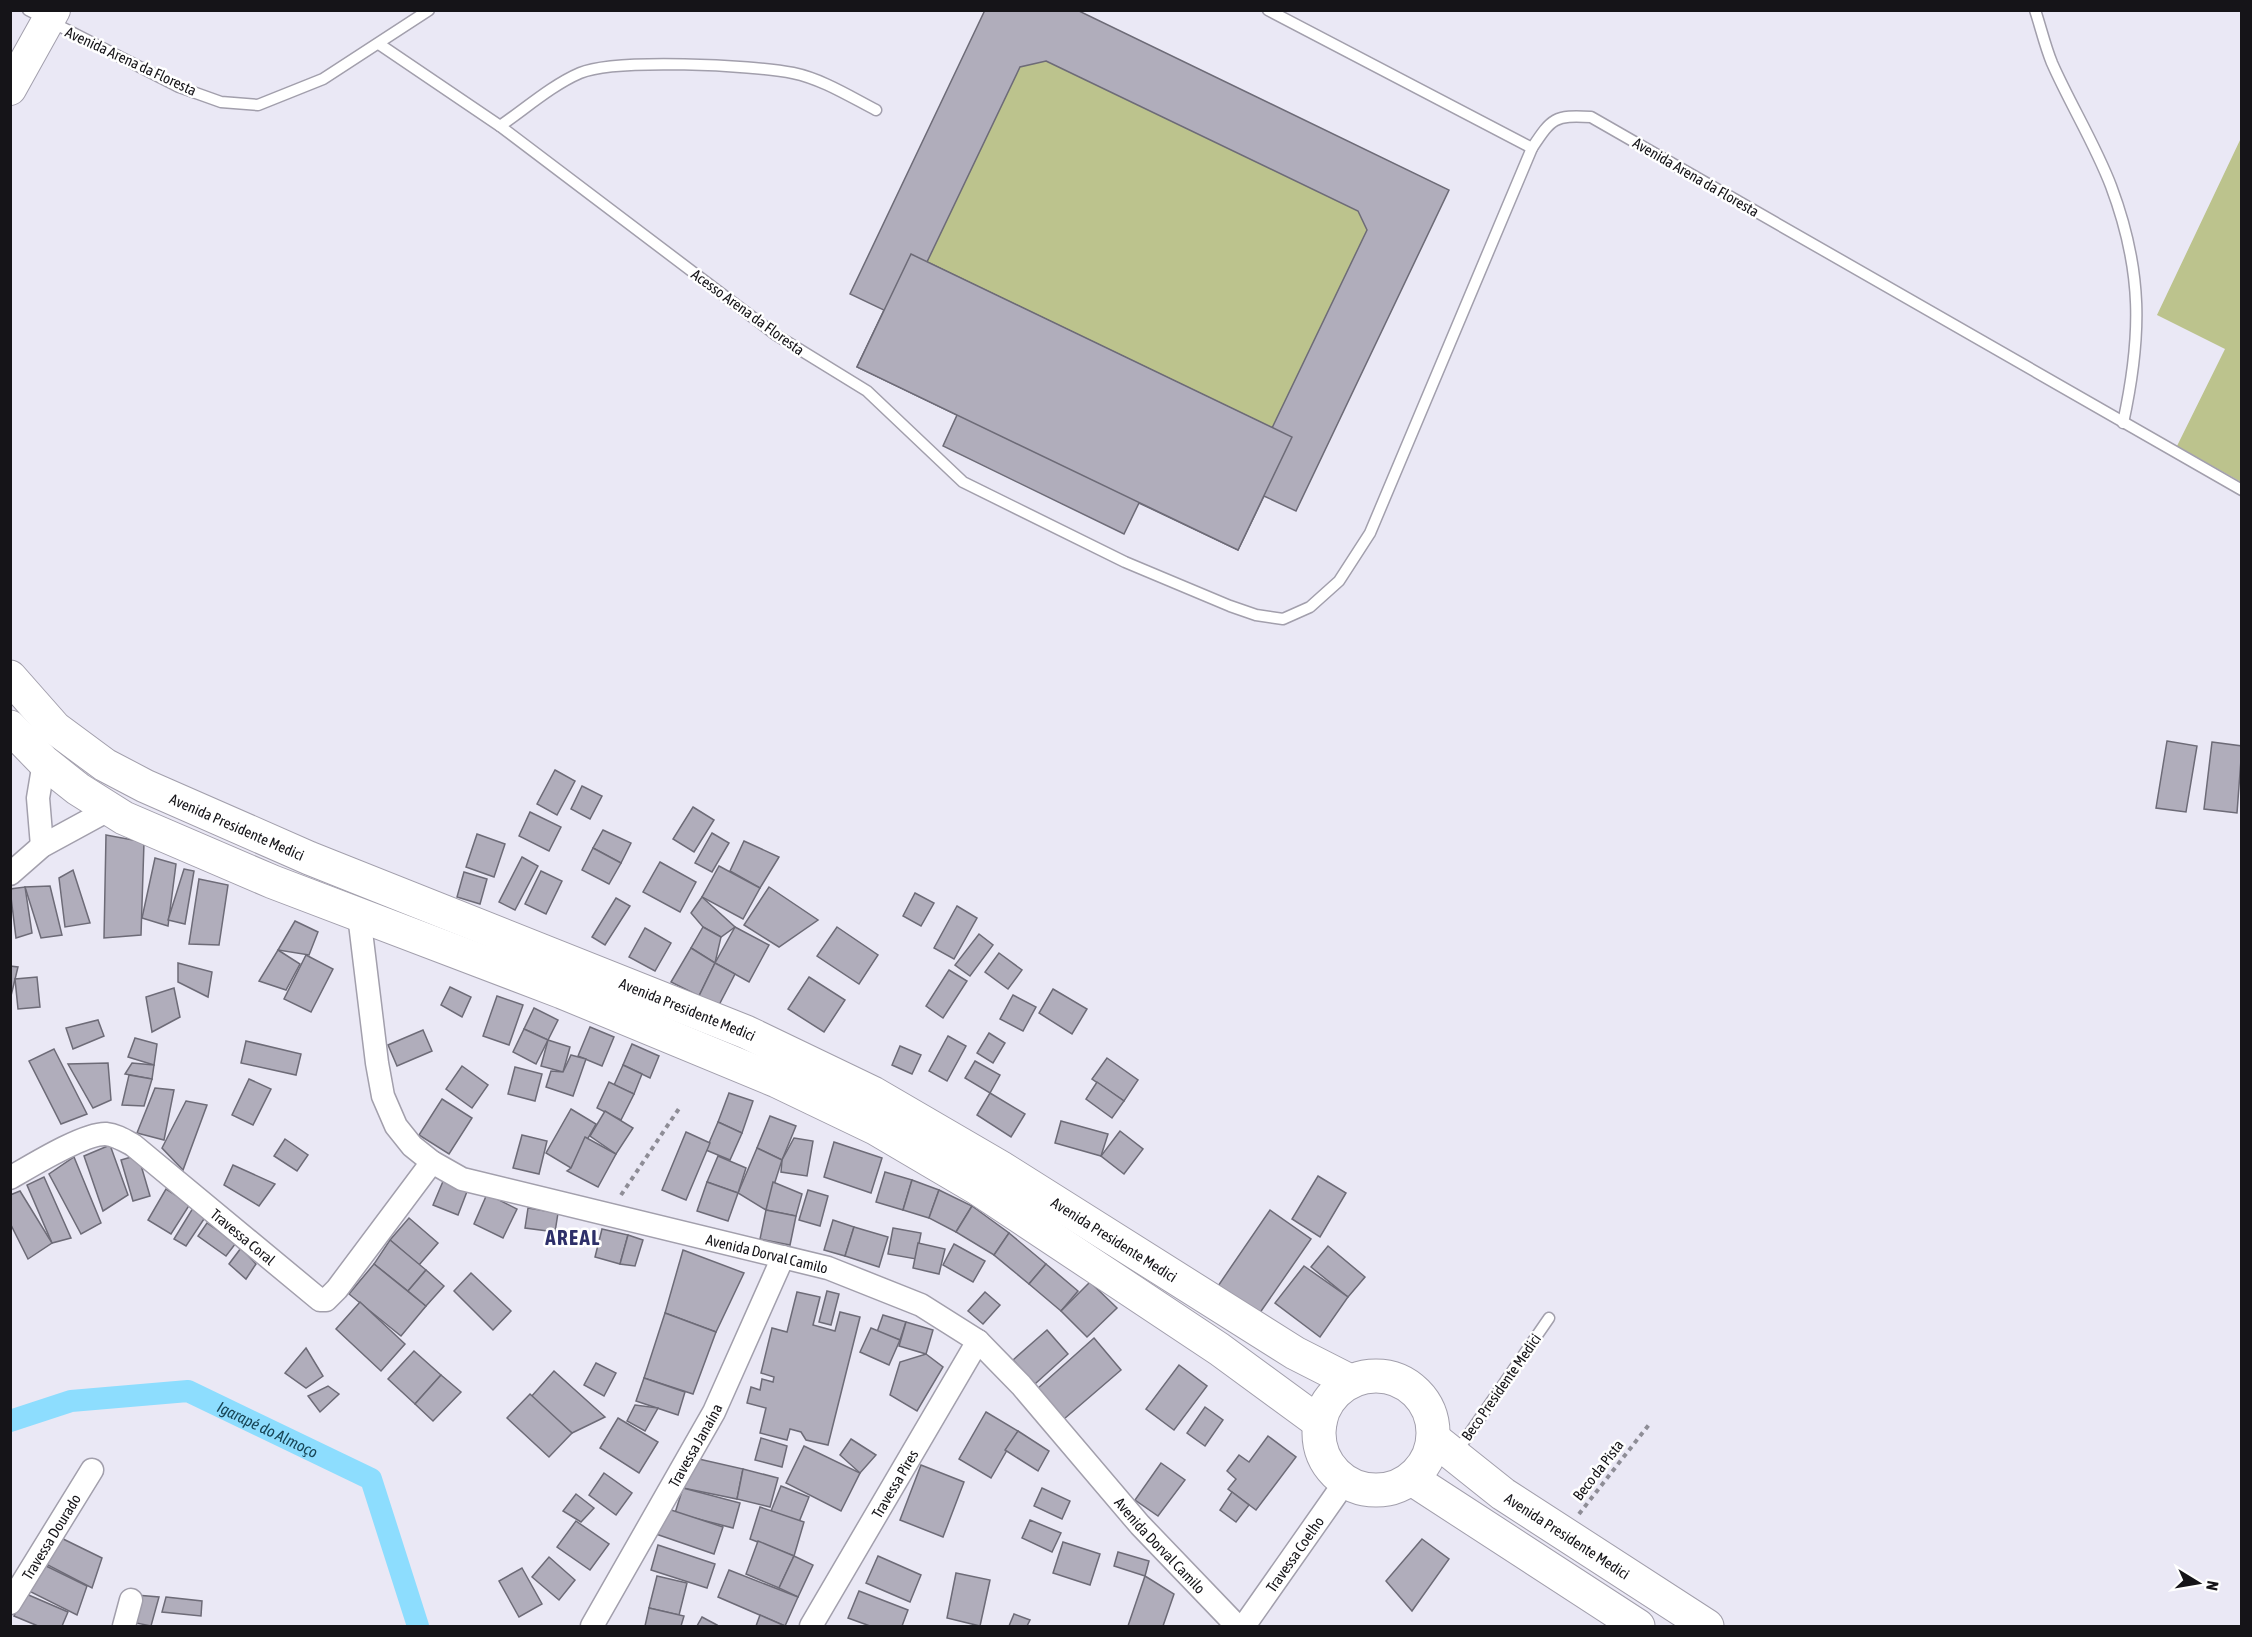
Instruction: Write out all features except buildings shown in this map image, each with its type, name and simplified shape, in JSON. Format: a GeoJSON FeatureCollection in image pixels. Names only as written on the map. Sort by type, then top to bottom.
{"type":"FeatureCollection","features":[{"type":"Feature","properties":{"kind":"main road"},"geometry":{"type":"LineString","coordinates":[[10,89],[44,14]]}},
{"type":"Feature","properties":{"kind":"main road","name":"Avenida Presidente Medici"},"geometry":{"type":"LineString","coordinates":[[10,677],[55,729],[105,765],[145,786],[309,858],[746,1032],[873,1093],[1000,1167],[1294,1353],[1350,1382]]}},
{"type":"Feature","properties":{"kind":"main road","name":"Avenida Presidente Medici"},"geometry":{"type":"LineString","coordinates":[[10,728],[44,762],[78,789],[123,818],[273,882],[562,992],[777,1081],[875,1128],[977,1188],[1026,1220],[1219,1349],[1320,1423]]}},
{"type":"Feature","properties":{"kind":"main road"},"geometry":{"type":"LineString","coordinates":[[1367,1376],[1385,1376],[1409,1386],[1427,1405],[1444,1447],[1427,1461],[1412,1479],[1396,1487],[1379,1491],[1361,1489],[1345,1482],[1332,1471],[1319,1440],[1320,1423],[1330,1398],[1350,1382],[1367,1376]]}},
{"type":"Feature","properties":{"kind":"main road","name":"Avenida Presidente Medici"},"geometry":{"type":"LineString","coordinates":[[1444,1447],[1503,1494],[1707,1626]]}},
{"type":"Feature","properties":{"kind":"main road"},"geometry":{"type":"LineString","coordinates":[[1412,1479],[1638,1626]]}},
{"type":"Feature","properties":{"kind":"street"},"geometry":{"type":"LineString","coordinates":[[42,846],[38,798],[44,762]]}},
{"type":"Feature","properties":{"kind":"street"},"geometry":{"type":"LineString","coordinates":[[10,874],[42,846],[110,809]]}},
{"type":"Feature","properties":{"kind":"street","name":"Avenida Dorval Camilo"},"geometry":{"type":"LineString","coordinates":[[359,915],[376,1062],[383,1096],[396,1126],[432,1162],[462,1179],[828,1268],[921,1305],[978,1341],[1021,1385],[1140,1525],[1237,1626]]}},
{"type":"Feature","properties":{"kind":"street","name":"Travessa Coral"},"geometry":{"type":"LineString","coordinates":[[10,1178],[90,1138],[105,1134],[118,1137],[133,1145],[243,1233],[304,1288],[320,1300],[326,1300],[337,1290],[432,1162]]}},
{"type":"Feature","properties":{"kind":"street","name":"Travessa Janaína"},"geometry":{"type":"LineString","coordinates":[[592,1626],[714,1412],[783,1257]]}},
{"type":"Feature","properties":{"kind":"street","name":"Travessa Pires"},"geometry":{"type":"LineString","coordinates":[[811,1626],[978,1341]]}},
{"type":"Feature","properties":{"kind":"street","name":"Travessa Dourado"},"geometry":{"type":"LineString","coordinates":[[10,1604],[92,1470]]}},
{"type":"Feature","properties":{"kind":"street","name":"Travessa Coelho"},"geometry":{"type":"LineString","coordinates":[[1244,1626],[1345,1482]]}},
{"type":"Feature","properties":{"kind":"street"},"geometry":{"type":"LineString","coordinates":[[124,1626],[131,1600]]}},
{"type":"Feature","properties":{"kind":"lane","name":"Avenida Arena da Floresta"},"geometry":{"type":"LineString","coordinates":[[44,14],[179,87],[221,102],[258,105],[323,79],[429,10]]}},
{"type":"Feature","properties":{"kind":"lane"},"geometry":{"type":"LineString","coordinates":[[1268,10],[1532,148]]}},
{"type":"Feature","properties":{"kind":"lane"},"geometry":{"type":"LineString","coordinates":[[2035,10],[2051,61],[2111,186],[2128,244],[2137,290],[2138,322],[2132,381],[2123,423]]}},
{"type":"Feature","properties":{"kind":"lane","name":"Acesso Arena da Floresta"},"geometry":{"type":"LineString","coordinates":[[379,44],[500,126],[777,335],[867,391],[963,482],[1125,562],[1230,606],[1256,615],[1283,619],[1310,607],[1339,581],[1370,533],[1532,148]]}},
{"type":"Feature","properties":{"kind":"lane"},"geometry":{"type":"LineString","coordinates":[[500,126],[579,73],[612,64],[736,68],[793,73],[832,87],[876,110]]}},
{"type":"Feature","properties":{"kind":"lane","name":"Avenida Arena da Floresta"},"geometry":{"type":"LineString","coordinates":[[1532,148],[1549,122],[1567,116],[1591,117],[2241,490]]}},
{"type":"Feature","properties":{"kind":"lane","name":"Beco Presidente Medici"},"geometry":{"type":"LineString","coordinates":[[1444,1447],[1549,1318]]}},
{"type":"Feature","properties":{"kind":"path"},"geometry":{"type":"LineString","coordinates":[[608,1216],[680,1107]]}},
{"type":"Feature","properties":{"kind":"path","name":"Beco da Pista"},"geometry":{"type":"LineString","coordinates":[[1563,1533],[1651,1422]]}},
{"type":"Feature","properties":{"kind":"green space"},"geometry":{"type":"Polygon","coordinates":[[[985,11],[1077,11],[1449,190],[1296,511],[1264,496],[1238,550],[1139,503],[1124,534],[943,446],[957,415],[857,367],[884,310],[985,11]]]}},
{"type":"Feature","properties":{"kind":"green space"},"geometry":{"type":"Polygon","coordinates":[[[2241,138],[2241,482],[2177,446],[2225,349],[2157,315],[2241,138]]]}},
{"type":"Feature","properties":{"kind":"waterway","name":"Igarapé do Almoço"},"geometry":{"type":"LineString","coordinates":[[10,1421],[71,1401],[188,1391],[371,1479],[418,1626]]}},
{"type":"Feature","properties":{"kind":"district","name":"AREAL"},"geometry":{"type":"Point","coordinates":[573,1237]}}]}
